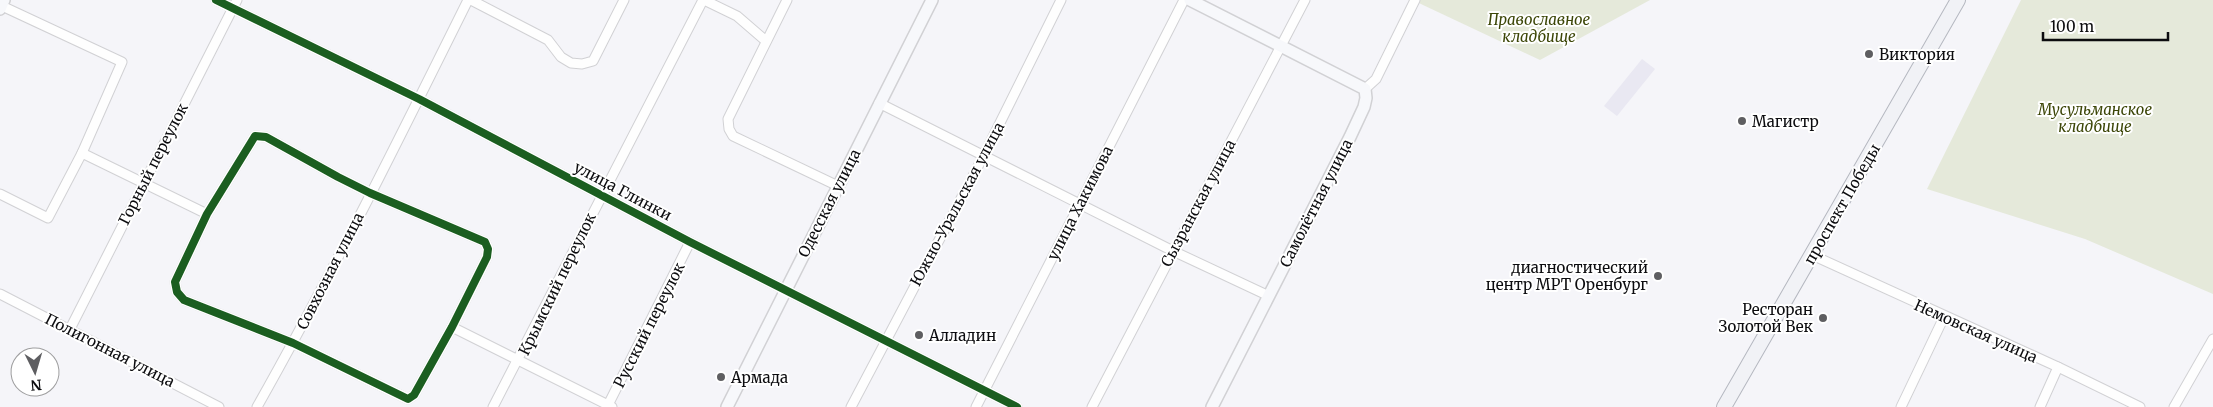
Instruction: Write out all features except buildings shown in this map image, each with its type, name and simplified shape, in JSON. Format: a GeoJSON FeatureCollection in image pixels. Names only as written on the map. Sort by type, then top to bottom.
{"type":"FeatureCollection","features":[{"type":"Feature","properties":{"kind":"main road","name":"проспект Победы"},"geometry":{"type":"LineString","coordinates":[[1724,407],[1958,0]]}},
{"type":"Feature","properties":{"kind":"street","name":"улица Глинки"},"geometry":{"type":"LineString","coordinates":[[216,0],[235,4],[785,291],[1017,407]]}},
{"type":"Feature","properties":{"kind":"street"},"geometry":{"type":"LineString","coordinates":[[469,0],[548,40],[561,57],[571,63],[582,64],[593,60],[624,0]]}},
{"type":"Feature","properties":{"kind":"street","name":"Совхозная улица"},"geometry":{"type":"LineString","coordinates":[[257,407],[293,343],[469,0]]}},
{"type":"Feature","properties":{"kind":"street"},"geometry":{"type":"LineString","coordinates":[[703,0],[737,16],[766,41]]}},
{"type":"Feature","properties":{"kind":"street","name":"Крымский переулок"},"geometry":{"type":"LineString","coordinates":[[494,407],[703,0]]}},
{"type":"Feature","properties":{"kind":"street"},"geometry":{"type":"LineString","coordinates":[[787,0],[728,119],[729,129],[733,136],[838,186]]}},
{"type":"Feature","properties":{"kind":"street","name":"Одесская улица"},"geometry":{"type":"LineString","coordinates":[[727,407],[932,0]]}},
{"type":"Feature","properties":{"kind":"street","name":"Южно-Уральская улица"},"geometry":{"type":"LineString","coordinates":[[851,407],[984,155],[1061,0]]}},
{"type":"Feature","properties":{"kind":"street","name":"улица Хакимова"},"geometry":{"type":"LineString","coordinates":[[976,407],[1184,0]]}},
{"type":"Feature","properties":{"kind":"street"},"geometry":{"type":"LineString","coordinates":[[1190,0],[1364,89],[1376,79],[1415,0]]}},
{"type":"Feature","properties":{"kind":"street","name":"Сызранская улица"},"geometry":{"type":"LineString","coordinates":[[1092,407],[1305,0]]}},
{"type":"Feature","properties":{"kind":"street","name":"Горный переулок"},"geometry":{"type":"LineString","coordinates":[[70,329],[235,4]]}},
{"type":"Feature","properties":{"kind":"street"},"geometry":{"type":"LineString","coordinates":[[0,194],[48,218],[82,152],[122,62],[2,5]]}},
{"type":"Feature","properties":{"kind":"street","name":"Самолётная улица"},"geometry":{"type":"LineString","coordinates":[[1212,407],[1364,107],[1366,98],[1364,89]]}},
{"type":"Feature","properties":{"kind":"street"},"geometry":{"type":"LineString","coordinates":[[879,103],[1173,251],[1269,296]]}},
{"type":"Feature","properties":{"kind":"street"},"geometry":{"type":"LineString","coordinates":[[255,136],[266,137],[370,193],[485,242],[488,249],[487,257],[452,327],[414,395],[408,399],[293,343],[184,300],[177,292],[175,282],[207,214],[255,136]]}},
{"type":"Feature","properties":{"kind":"street"},"geometry":{"type":"LineString","coordinates":[[82,152],[207,214]]}},
{"type":"Feature","properties":{"kind":"street","name":"Русский переулок"},"geometry":{"type":"LineString","coordinates":[[609,406],[690,242]]}},
{"type":"Feature","properties":{"kind":"street","name":"Немовская улица"},"geometry":{"type":"LineString","coordinates":[[1812,256],[2058,367],[2140,407]]}},
{"type":"Feature","properties":{"kind":"street","name":"Полигонная улица"},"geometry":{"type":"LineString","coordinates":[[0,294],[219,407]]}},
{"type":"Feature","properties":{"kind":"street"},"geometry":{"type":"LineString","coordinates":[[1901,407],[1944,317]]}},
{"type":"Feature","properties":{"kind":"street"},"geometry":{"type":"LineString","coordinates":[[452,327],[609,406]]}},
{"type":"Feature","properties":{"kind":"street"},"geometry":{"type":"LineString","coordinates":[[2174,407],[2213,339]]}},
{"type":"Feature","properties":{"kind":"street"},"geometry":{"type":"LineString","coordinates":[[2040,407],[2058,367]]}},
{"type":"Feature","properties":{"kind":"shaded area"},"geometry":{"type":"Polygon","coordinates":[[[1642,59],[1655,69],[1617,116],[1604,106],[1642,59]]]}},
{"type":"Feature","properties":{"kind":"green space","name":"Православное кладбище"},"geometry":{"type":"Polygon","coordinates":[[[1418,0],[1650,0],[1540,60],[1423,5],[1417,2],[1418,0]]]}},
{"type":"Feature","properties":{"kind":"green space","name":"Мусульманское кладбище"},"geometry":{"type":"Polygon","coordinates":[[[2021,0],[2213,0],[2213,294],[2085,239],[1927,189],[2021,0]]]}},
{"type":"Feature","properties":{"kind":"cycle path"},"geometry":{"type":"LineString","coordinates":[[216,0],[419,99],[690,242],[1017,407]]}},
{"type":"Feature","properties":{"kind":"cycle path"},"geometry":{"type":"LineString","coordinates":[[255,136],[266,137],[370,193],[485,242],[488,249],[487,257],[452,327],[414,395],[408,399],[293,343],[184,300],[177,292],[175,282],[207,214],[255,136]]}},
{"type":"Feature","properties":{"kind":"place","name":"Виктория"},"geometry":{"type":"Point","coordinates":[1869,54]}},
{"type":"Feature","properties":{"kind":"place","name":"Магистр"},"geometry":{"type":"Point","coordinates":[1742,121]}},
{"type":"Feature","properties":{"kind":"place","name":"диагностический центр МРТ Оренбург"},"geometry":{"type":"Point","coordinates":[1658,276]}},
{"type":"Feature","properties":{"kind":"place","name":"Ресторан Золотой Век"},"geometry":{"type":"Point","coordinates":[1823,318]}},
{"type":"Feature","properties":{"kind":"place","name":"Алладин"},"geometry":{"type":"Point","coordinates":[919,335]}},
{"type":"Feature","properties":{"kind":"place","name":"Армада"},"geometry":{"type":"Point","coordinates":[721,377]}}]}
